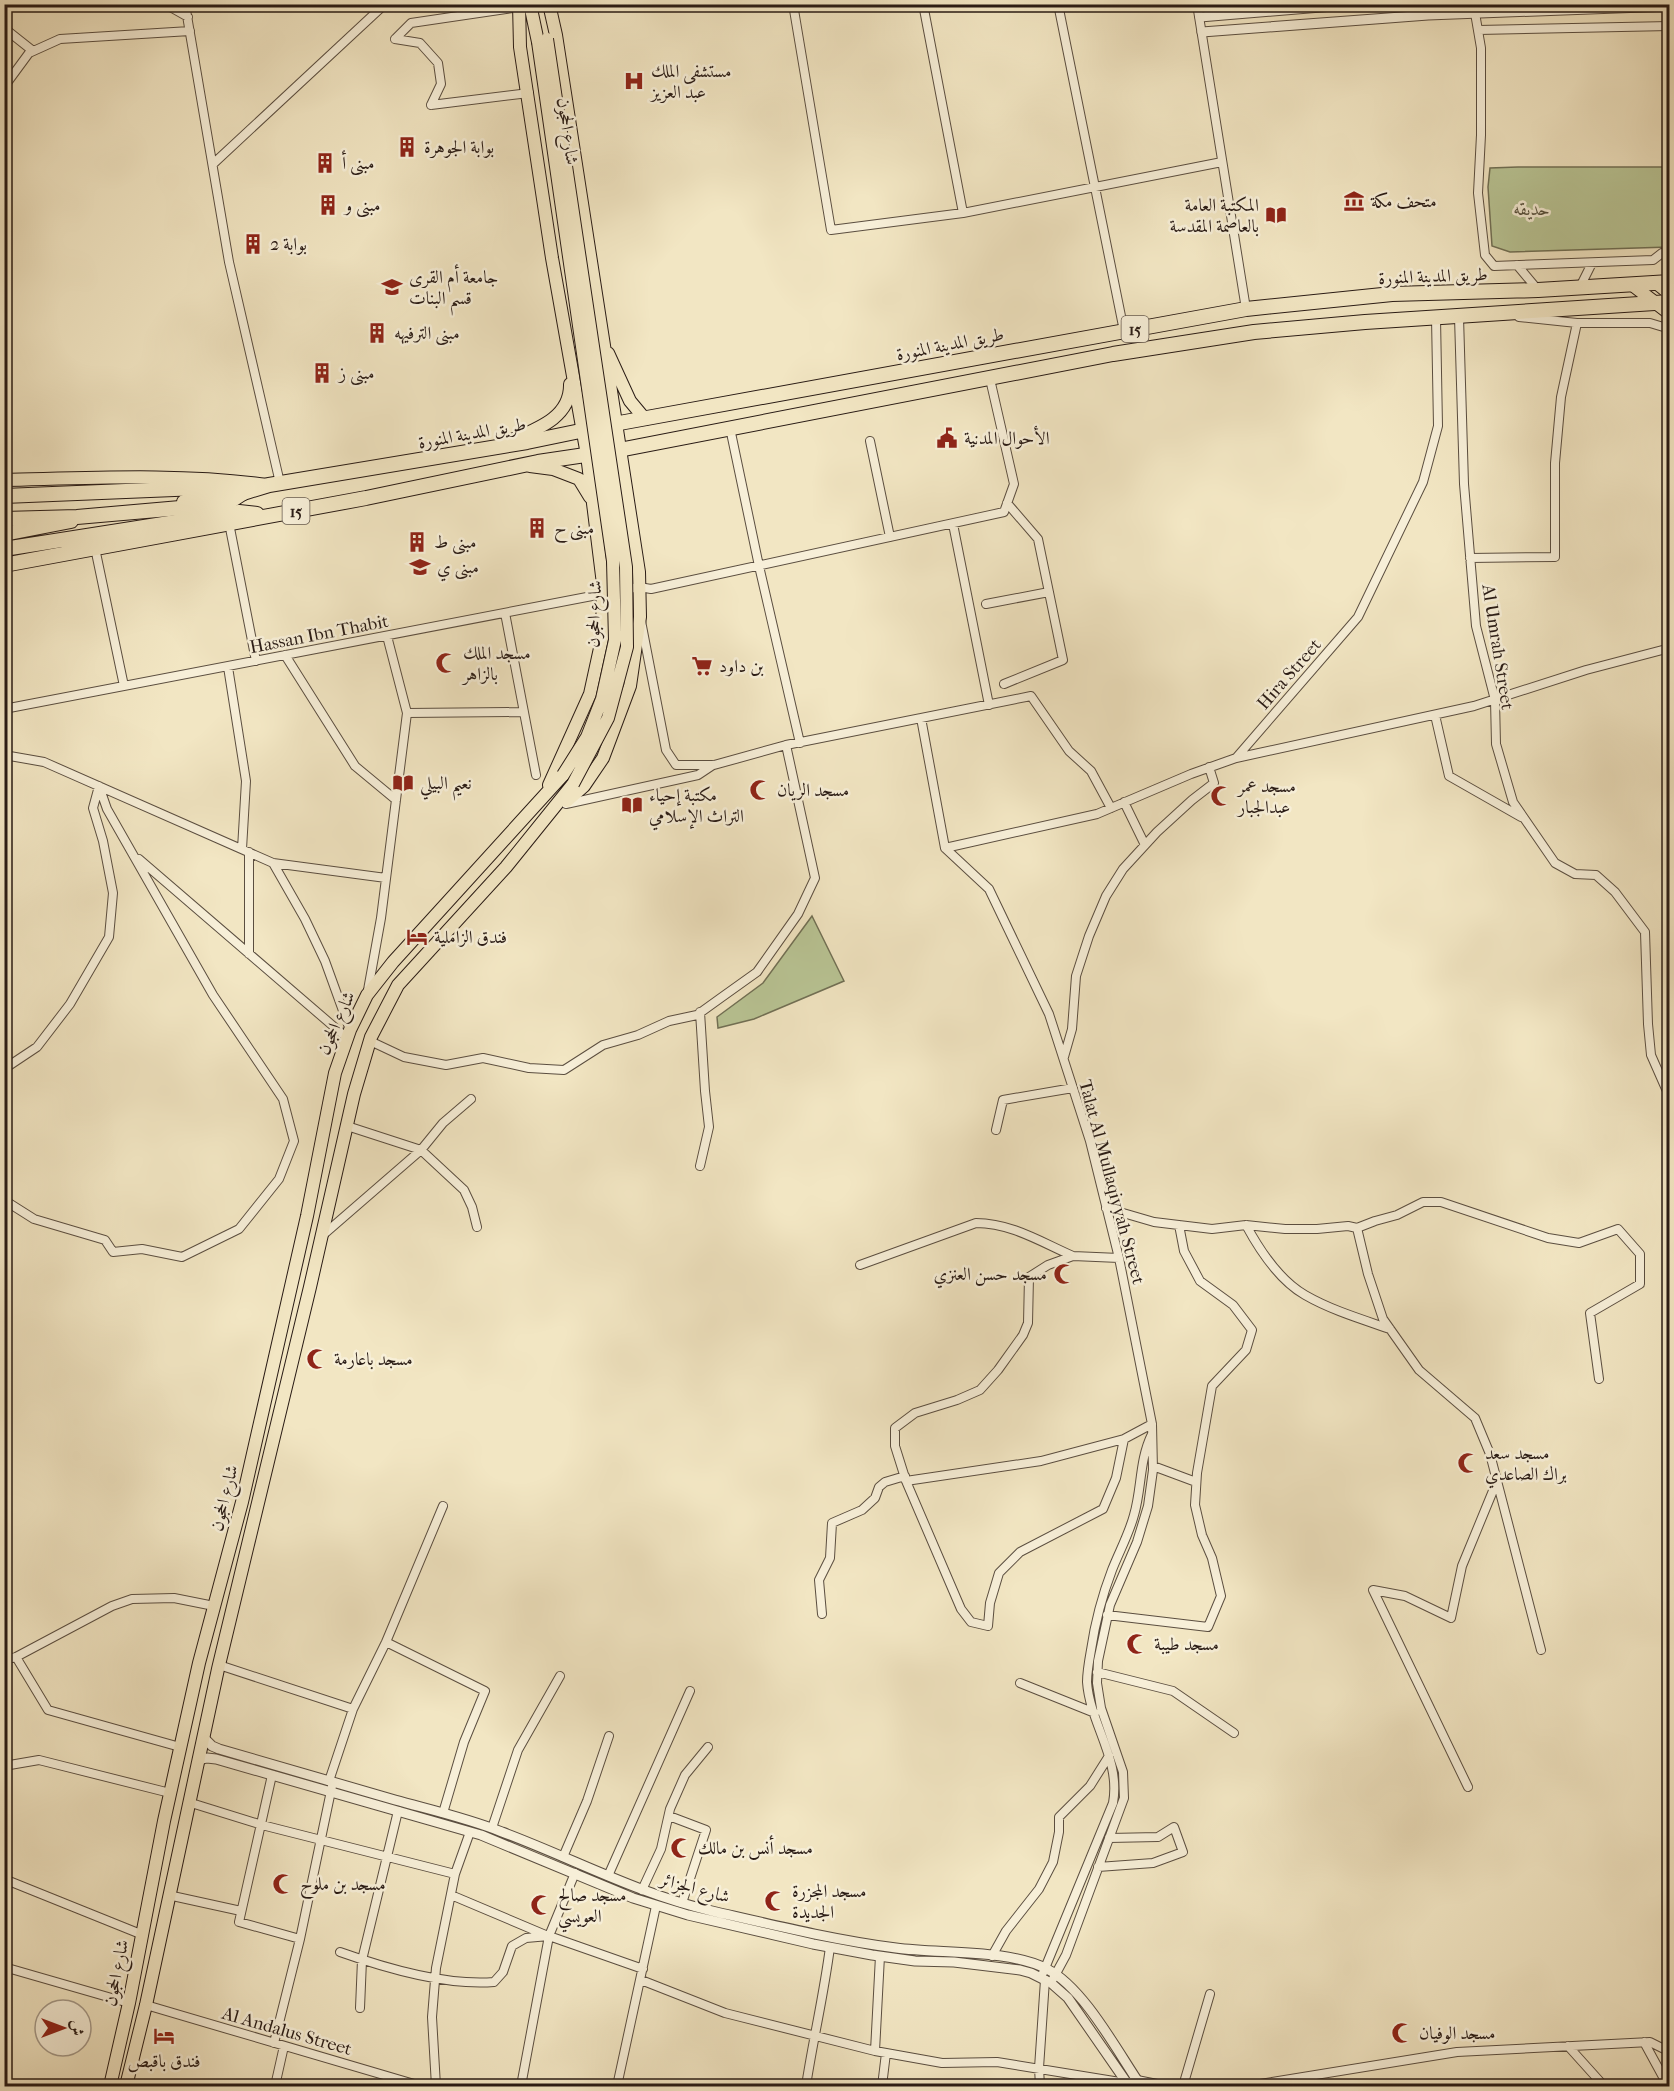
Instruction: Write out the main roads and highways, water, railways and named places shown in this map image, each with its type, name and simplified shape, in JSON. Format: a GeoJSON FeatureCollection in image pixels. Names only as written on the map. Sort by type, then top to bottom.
{"type":"FeatureCollection","features":[{"type":"Feature","properties":{"kind":"highway","name":"طريق المدينة المنورة"},"geometry":{"type":"LineString","coordinates":[[243,492],[275,484],[582,431],[1246,309],[1392,294],[1538,290],[1662,282]]}},
{"type":"Feature","properties":{"kind":"highway","name":"15"},"geometry":{"type":"LineString","coordinates":[[4,565],[270,516],[525,465],[619,450],[1113,354],[1254,332],[1365,322],[1670,302]]}},
{"type":"Feature","properties":{"kind":"highway"},"geometry":{"type":"LineString","coordinates":[[4,496],[223,488],[243,492]]}},
{"type":"Feature","properties":{"kind":"highway"},"geometry":{"type":"LineString","coordinates":[[4,519],[77,517],[226,504],[243,492]]}},
{"type":"Feature","properties":{"kind":"highway"},"geometry":{"type":"LineString","coordinates":[[4,534],[243,492]]}},
{"type":"Feature","properties":{"kind":"highway","name":"15"},"geometry":{"type":"LineString","coordinates":[[4,549],[239,512],[270,516]]}},
{"type":"Feature","properties":{"kind":"main road","name":"شارع الحجون"},"geometry":{"type":"LineString","coordinates":[[110,2086],[129,2003],[180,1746],[247,1479],[307,1216],[335,1073],[349,1034],[367,995],[393,962],[563,775],[588,738],[602,699],[615,640],[613,561],[542,41],[542,4]]}},
{"type":"Feature","properties":{"kind":"main road"},"geometry":{"type":"LineString","coordinates":[[536,831],[584,786],[603,758],[630,686],[640,617],[639,572],[556,35],[549,4]]}},
{"type":"Feature","properties":{"kind":"main road","name":"شارع الحجون"},"geometry":{"type":"LineString","coordinates":[[126,2086],[146,2005],[219,1665],[347,1126],[370,1041],[398,985],[506,867],[573,784],[608,718],[627,646],[626,567],[542,41],[523,5]]}},
{"type":"Feature","properties":{"kind":"main road"},"geometry":{"type":"LineString","coordinates":[[523,5],[520,47],[529,93],[552,258],[587,455],[603,594],[602,639],[590,694],[544,796]]}},
{"type":"Feature","properties":{"kind":"main road"},"geometry":{"type":"LineString","coordinates":[[1662,282],[1670,294]]}},
{"type":"Feature","properties":{"kind":"main road"},"geometry":{"type":"LineString","coordinates":[[1631,284],[1670,314]]}},
{"type":"Feature","properties":{"kind":"main road"},"geometry":{"type":"LineString","coordinates":[[601,336],[630,401],[645,419]]}},
{"type":"Feature","properties":{"kind":"main road"},"geometry":{"type":"LineString","coordinates":[[498,446],[558,417],[571,396],[570,356]]}},
{"type":"Feature","properties":{"kind":"main road"},"geometry":{"type":"LineString","coordinates":[[525,465],[553,469],[579,479],[593,501]]}},
{"type":"Feature","properties":{"kind":"main road"},"geometry":{"type":"LineString","coordinates":[[4,480],[111,477],[222,479],[275,484]]}},
{"type":"Feature","properties":{"kind":"place","name":"مستشفى الملك عبد العزيز"},"geometry":{"type":"Point","coordinates":[634,81]}},
{"type":"Feature","properties":{"kind":"place","name":"بوابة الجوهرة"},"geometry":{"type":"Point","coordinates":[407,147]}},
{"type":"Feature","properties":{"kind":"place","name":"مبنى أ"},"geometry":{"type":"Point","coordinates":[325,163]}},
{"type":"Feature","properties":{"kind":"place","name":"متحف مكة"},"geometry":{"type":"Point","coordinates":[1354,201]}},
{"type":"Feature","properties":{"kind":"place","name":"مبنى و"},"geometry":{"type":"Point","coordinates":[328,205]}},
{"type":"Feature","properties":{"kind":"place","name":"المكتبة العامة بالعاصمة المقدسة"},"geometry":{"type":"Point","coordinates":[1276,215]}},
{"type":"Feature","properties":{"kind":"place","name":"بوابة 2"},"geometry":{"type":"Point","coordinates":[253,244]}},
{"type":"Feature","properties":{"kind":"place","name":"جامعة أم القرى قسم البنات"},"geometry":{"type":"Point","coordinates":[392,287]}},
{"type":"Feature","properties":{"kind":"place","name":"مبنى الترفيهه"},"geometry":{"type":"Point","coordinates":[377,333]}},
{"type":"Feature","properties":{"kind":"place","name":"مبنى ز"},"geometry":{"type":"Point","coordinates":[322,373]}},
{"type":"Feature","properties":{"kind":"place","name":"الأحوال المدنية"},"geometry":{"type":"Point","coordinates":[947,438]}},
{"type":"Feature","properties":{"kind":"place","name":"مبنى ح"},"geometry":{"type":"Point","coordinates":[537,528]}},
{"type":"Feature","properties":{"kind":"place","name":"مبنى ط"},"geometry":{"type":"Point","coordinates":[417,542]}},
{"type":"Feature","properties":{"kind":"place","name":"مبنى ي"},"geometry":{"type":"Point","coordinates":[420,567]}},
{"type":"Feature","properties":{"kind":"place","name":"مسجد الملك بالزاهر"},"geometry":{"type":"Point","coordinates":[446,663]}},
{"type":"Feature","properties":{"kind":"place","name":"بن داود"},"geometry":{"type":"Point","coordinates":[702,666]}},
{"type":"Feature","properties":{"kind":"place","name":"نعيم البيلي"},"geometry":{"type":"Point","coordinates":[403,783]}},
{"type":"Feature","properties":{"kind":"place","name":"مسجد الريان"},"geometry":{"type":"Point","coordinates":[760,790]}},
{"type":"Feature","properties":{"kind":"place","name":"مسجد عمر عبدالجبار"},"geometry":{"type":"Point","coordinates":[1221,796]}},
{"type":"Feature","properties":{"kind":"place","name":"مكتبة إحياء التراث الإسلامي"},"geometry":{"type":"Point","coordinates":[632,805]}},
{"type":"Feature","properties":{"kind":"place","name":"فندق الزاملية"},"geometry":{"type":"Point","coordinates":[417,937]}},
{"type":"Feature","properties":{"kind":"place","name":"مسجد حسن العنزي"},"geometry":{"type":"Point","coordinates":[1064,1274]}},
{"type":"Feature","properties":{"kind":"place","name":"مسجد باعارمة"},"geometry":{"type":"Point","coordinates":[317,1359]}},
{"type":"Feature","properties":{"kind":"place","name":"مسجد سعد براك الصاعدي"},"geometry":{"type":"Point","coordinates":[1468,1463]}},
{"type":"Feature","properties":{"kind":"place","name":"مسجد طيبة"},"geometry":{"type":"Point","coordinates":[1137,1644]}},
{"type":"Feature","properties":{"kind":"place","name":"مسجد أنس بن مالك"},"geometry":{"type":"Point","coordinates":[681,1848]}},
{"type":"Feature","properties":{"kind":"place","name":"مسجد بن ملوح"},"geometry":{"type":"Point","coordinates":[283,1884]}},
{"type":"Feature","properties":{"kind":"place","name":"مسجد المجزرة الجديدة"},"geometry":{"type":"Point","coordinates":[775,1901]}},
{"type":"Feature","properties":{"kind":"place","name":"مسجد صالح العويسي"},"geometry":{"type":"Point","coordinates":[541,1905]}},
{"type":"Feature","properties":{"kind":"place","name":"مسجد الوفيان"},"geometry":{"type":"Point","coordinates":[1402,2033]}},
{"type":"Feature","properties":{"kind":"place","name":"فندق باقبص"},"geometry":{"type":"Point","coordinates":[164,2036]}},
{"type":"Feature","properties":{"kind":"park label","name":"حديقه"},"geometry":{"type":"Point","coordinates":[1532,209]}}]}
